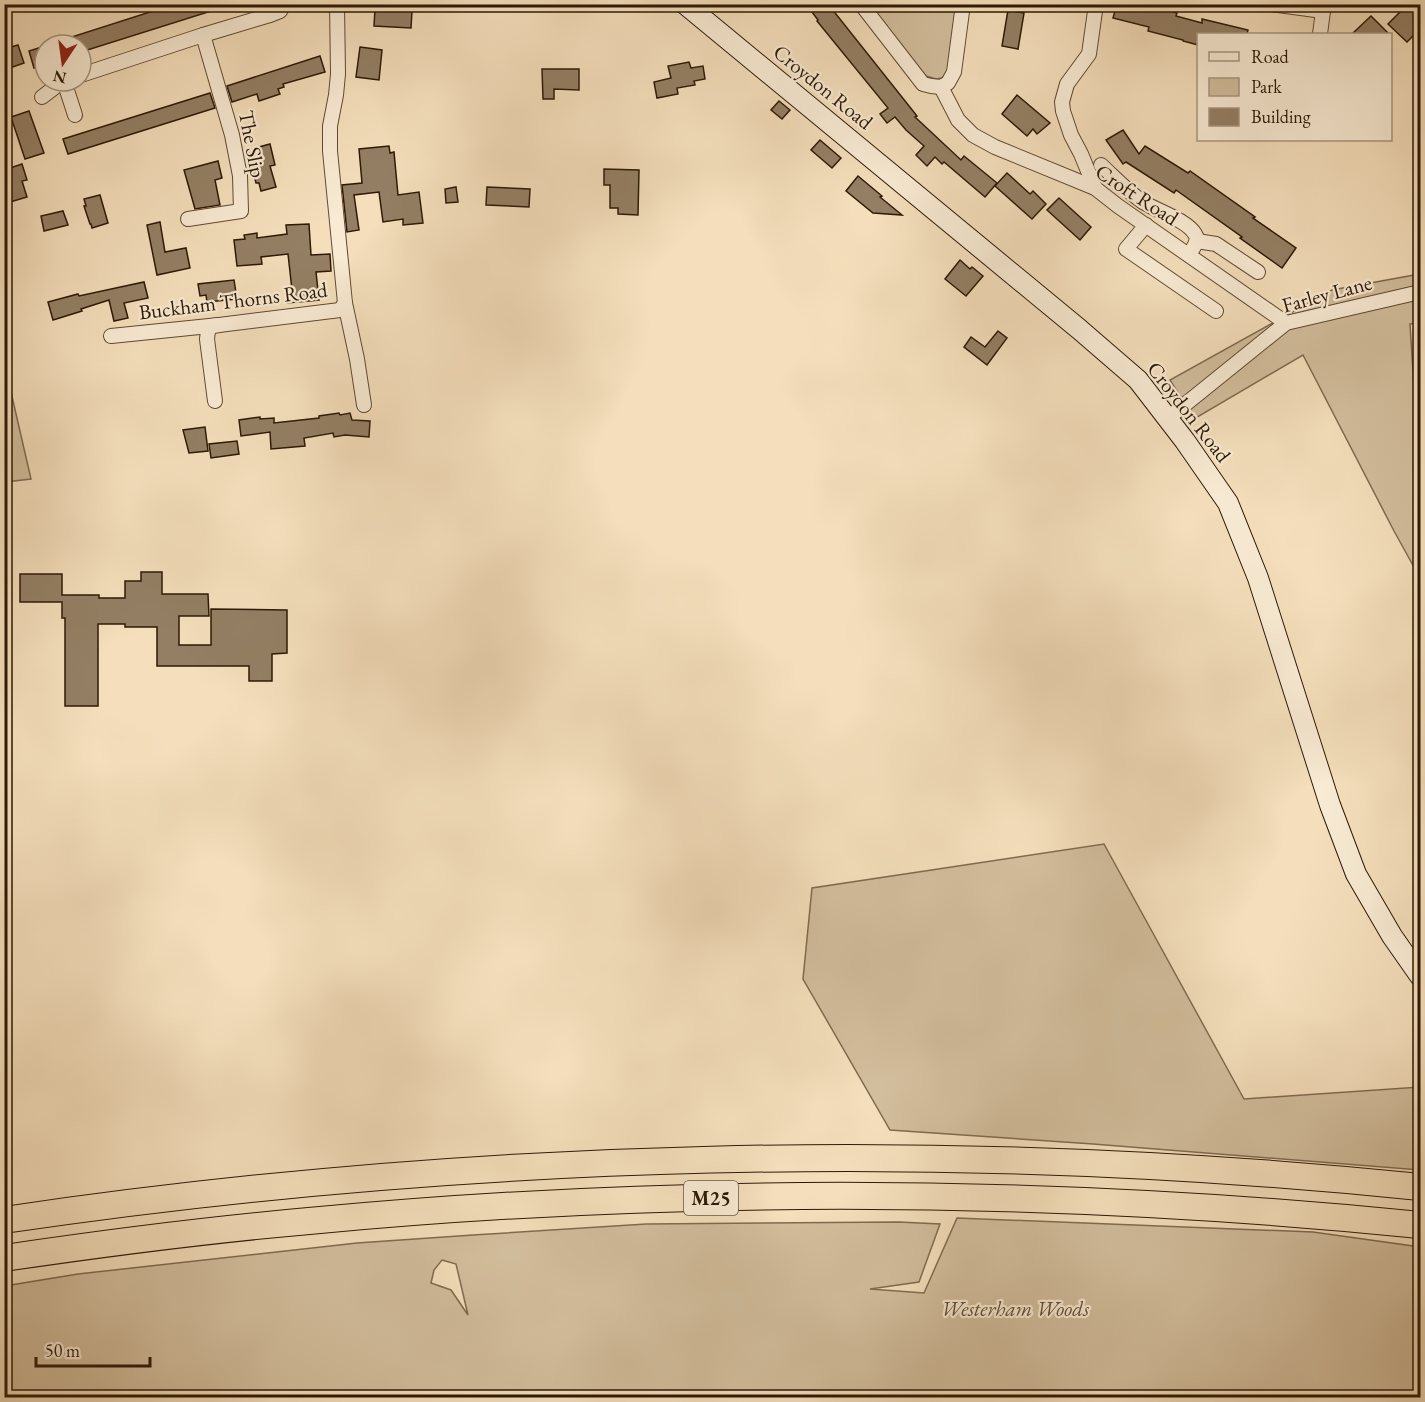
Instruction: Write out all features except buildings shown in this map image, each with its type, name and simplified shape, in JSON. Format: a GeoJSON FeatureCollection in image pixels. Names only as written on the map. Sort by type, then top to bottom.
{"type":"FeatureCollection","features":[{"type":"Feature","properties":{"kind":"highway","name":"M25"},"geometry":{"type":"LineString","coordinates":[[4,1220],[184,1196],[346,1180],[517,1168],[731,1160],[1085,1163],[1244,1172],[1420,1187]]}},
{"type":"Feature","properties":{"kind":"highway","name":"M25"},"geometry":{"type":"LineString","coordinates":[[4,1258],[153,1238],[311,1221],[622,1200],[875,1196],[1036,1199],[1277,1212],[1420,1226]]}},
{"type":"Feature","properties":{"kind":"main road","name":"Croydon Road"},"geometry":{"type":"LineString","coordinates":[[685,4],[1138,380],[1228,503],[1258,578],[1330,805],[1356,874],[1392,936],[1420,976]]}},
{"type":"Feature","properties":{"kind":"street"},"geometry":{"type":"LineString","coordinates":[[93,71],[270,15],[280,11],[284,4]]}},
{"type":"Feature","properties":{"kind":"street","name":"Buckham Thorns Road"},"geometry":{"type":"LineString","coordinates":[[111,336],[340,310],[345,303],[330,151],[330,126],[338,74],[337,4]]}},
{"type":"Feature","properties":{"kind":"street"},"geometry":{"type":"LineString","coordinates":[[861,4],[923,84],[941,87],[948,82],[954,72],[963,4]]}},
{"type":"Feature","properties":{"kind":"street"},"geometry":{"type":"LineString","coordinates":[[1095,188],[1071,135],[1062,102],[1067,84],[1089,54],[1096,4]]}},
{"type":"Feature","properties":{"kind":"street"},"geometry":{"type":"LineString","coordinates":[[1271,4],[1324,8],[1320,33]]}},
{"type":"Feature","properties":{"kind":"street","name":"The Slip"},"geometry":{"type":"LineString","coordinates":[[188,219],[241,211],[240,176],[232,135],[203,35]]}},
{"type":"Feature","properties":{"kind":"street","name":"Croft Road"},"geometry":{"type":"LineString","coordinates":[[941,87],[958,120],[974,135],[995,147],[1095,188],[1286,323]]}},
{"type":"Feature","properties":{"kind":"street"},"geometry":{"type":"LineString","coordinates":[[42,97],[48,93]]}},
{"type":"Feature","properties":{"kind":"street"},"geometry":{"type":"LineString","coordinates":[[68,93],[75,116]]}},
{"type":"Feature","properties":{"kind":"street"},"geometry":{"type":"LineString","coordinates":[[1101,165],[1145,204],[1189,227],[1196,235],[1197,241],[1189,255]]}},
{"type":"Feature","properties":{"kind":"street"},"geometry":{"type":"LineString","coordinates":[[1146,225],[1126,249],[1216,311]]}},
{"type":"Feature","properties":{"kind":"street"},"geometry":{"type":"LineString","coordinates":[[1197,241],[1216,244],[1258,272]]}},
{"type":"Feature","properties":{"kind":"street","name":"Farley Lane"},"geometry":{"type":"LineString","coordinates":[[1167,419],[1286,323],[1420,292]]}},
{"type":"Feature","properties":{"kind":"street"},"geometry":{"type":"LineString","coordinates":[[345,303],[364,405]]}},
{"type":"Feature","properties":{"kind":"street"},"geometry":{"type":"LineString","coordinates":[[214,401],[207,339],[208,331],[212,326],[219,325]]}},
{"type":"Feature","properties":{"kind":"green space"},"geometry":{"type":"Polygon","coordinates":[[[870,5],[957,5],[948,71],[942,78],[926,76],[919,69],[870,5]]]}},
{"type":"Feature","properties":{"kind":"green space"},"geometry":{"type":"Polygon","coordinates":[[[1420,274],[1420,323],[1410,324],[1420,484],[1420,578],[1303,355],[1194,419],[1170,380],[1332,290],[1420,274]]]}},
{"type":"Feature","properties":{"kind":"green space"},"geometry":{"type":"Polygon","coordinates":[[[5,366],[31,479],[4,482],[5,366]]]}},
{"type":"Feature","properties":{"kind":"green space"},"geometry":{"type":"Polygon","coordinates":[[[1104,844],[1244,1099],[1420,1087],[1420,1170],[890,1130],[803,979],[812,888],[1104,844]]]}},
{"type":"Feature","properties":{"kind":"green space","name":"Westerham Woods"},"geometry":{"type":"Polygon","coordinates":[[[957,1218],[1313,1232],[1420,1247],[1420,1397],[5,1397],[5,1286],[78,1274],[357,1243],[646,1224],[899,1222],[940,1224],[919,1282],[870,1289],[924,1293],[957,1218]],[[442,1260],[434,1270],[431,1283],[451,1290],[468,1315],[456,1264],[442,1260]]]}}]}
